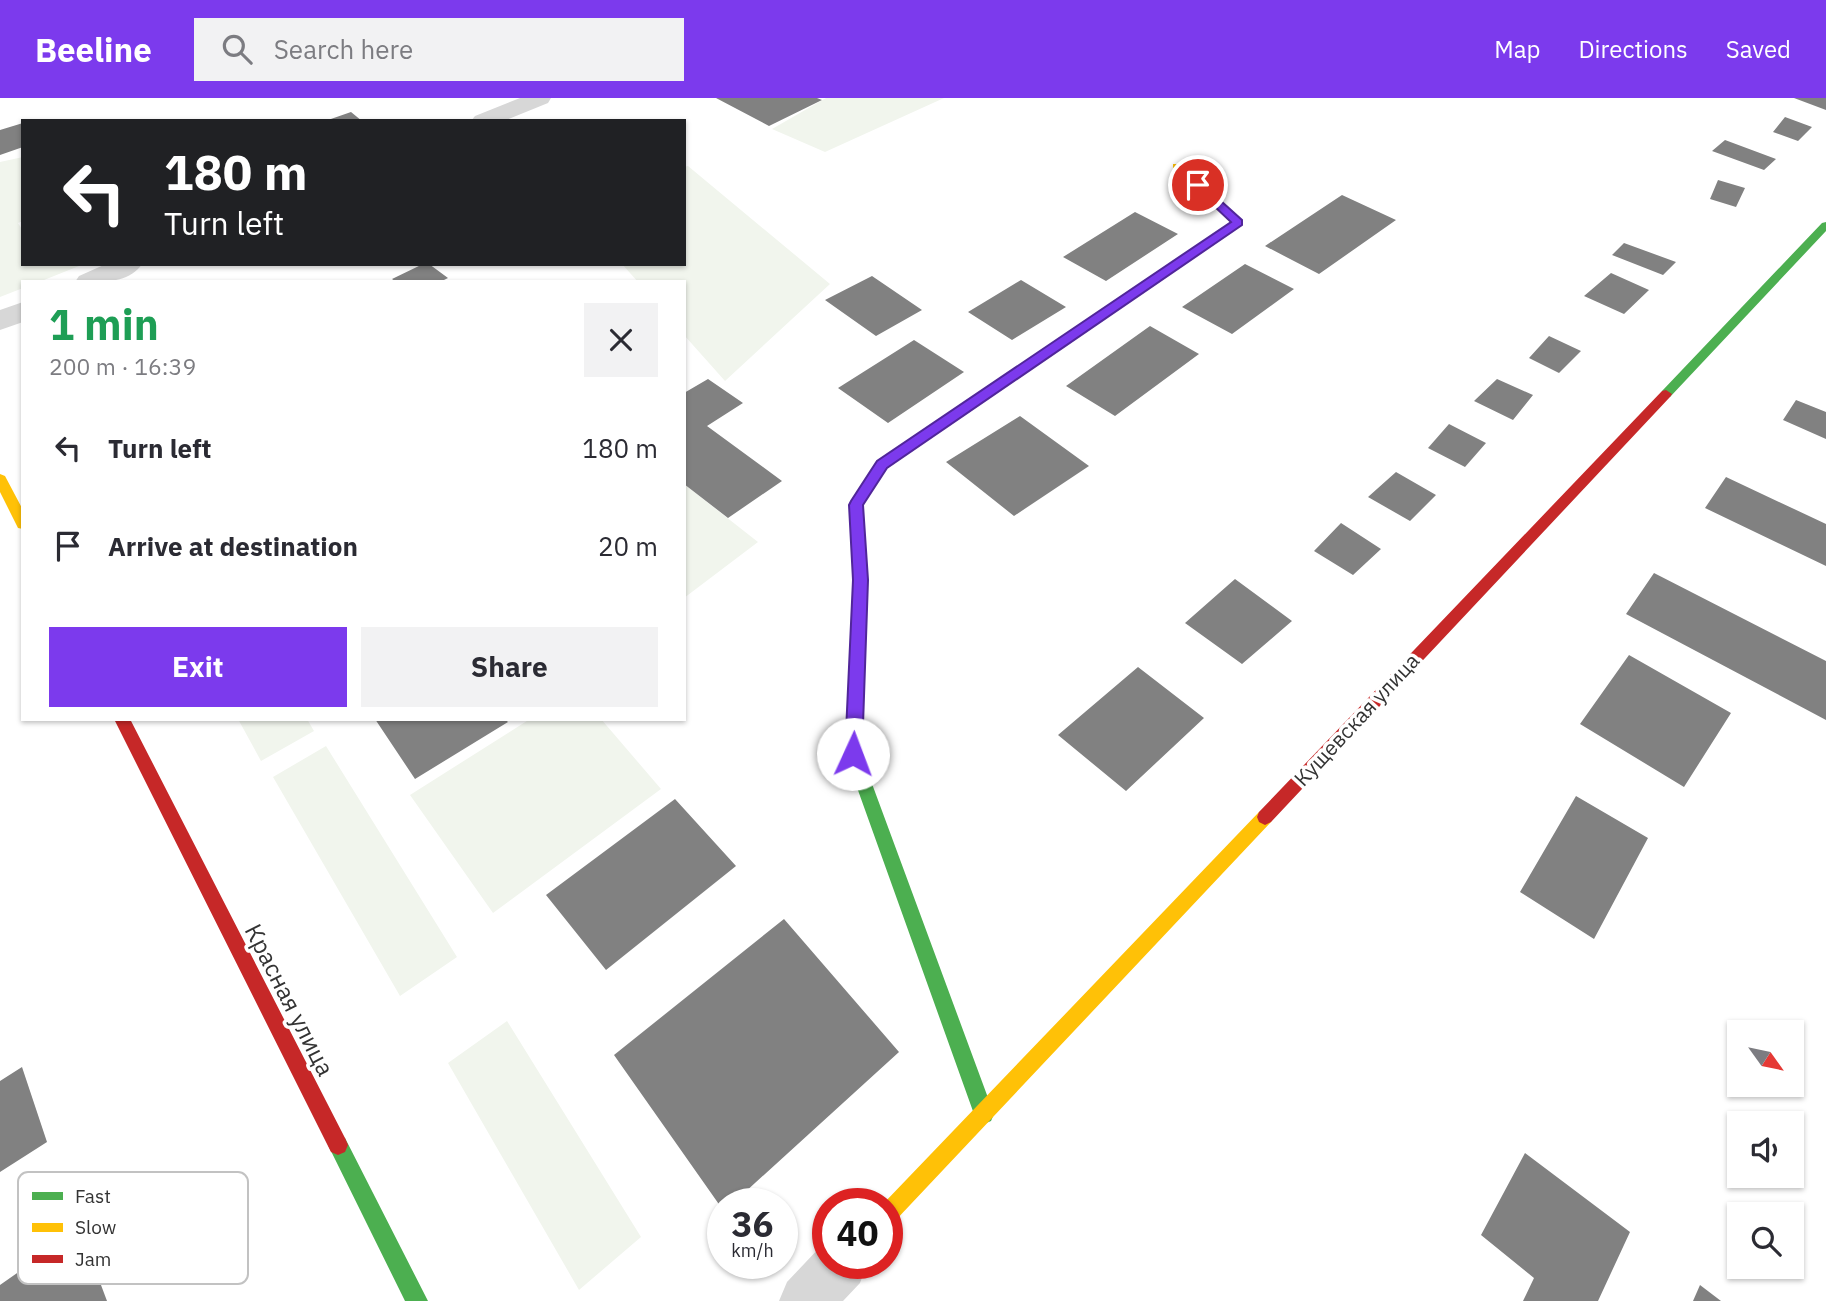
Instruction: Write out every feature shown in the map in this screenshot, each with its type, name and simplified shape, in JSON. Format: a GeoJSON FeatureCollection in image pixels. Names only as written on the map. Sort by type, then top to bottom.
{"type":"FeatureCollection","features":[{"type":"Feature","properties":{"kind":"street"},"geometry":{"type":"LineString","coordinates":[[488,119],[540,98]]}},
{"type":"Feature","properties":{"kind":"street"},"geometry":{"type":"LineString","coordinates":[[984,1114],[853,754],[861,580],[856,505],[882,464],[1238,223],[1177,166]]}},
{"type":"Feature","properties":{"kind":"street","name":"Кущевская улица"},"geometry":{"type":"LineString","coordinates":[[903,1198],[1826,225]]}},
{"type":"Feature","properties":{"kind":"street"},"geometry":{"type":"LineString","coordinates":[[93,280],[125,266]]}},
{"type":"Feature","properties":{"kind":"street"},"geometry":{"type":"LineString","coordinates":[[0,321],[21,312]]}},
{"type":"Feature","properties":{"kind":"street"},"geometry":{"type":"LineString","coordinates":[[0,480],[21,520]]}},
{"type":"Feature","properties":{"kind":"street","name":"Красная улица"},"geometry":{"type":"LineString","coordinates":[[123,721],[417,1301]]}},
{"type":"Feature","properties":{"kind":"street"},"geometry":{"type":"LineString","coordinates":[[806,1301],[827,1279]]}},
{"type":"Feature","properties":{"kind":"shaded area"},"geometry":{"type":"Polygon","coordinates":[[[826,98],[944,98],[825,152],[772,129],[826,98]]]}},
{"type":"Feature","properties":{"kind":"shaded area"},"geometry":{"type":"Polygon","coordinates":[[[21,157],[21,222],[18,223],[21,228],[21,266],[79,266],[44,280],[21,280],[21,289],[0,297],[0,162],[21,157]]]}},
{"type":"Feature","properties":{"kind":"shaded area"},"geometry":{"type":"Polygon","coordinates":[[[686,166],[830,284],[725,381],[686,337],[686,280],[636,280],[624,266],[686,266],[686,166]]]}},
{"type":"Feature","properties":{"kind":"shaded area"},"geometry":{"type":"Polygon","coordinates":[[[686,486],[758,542],[686,596],[686,486]]]}},
{"type":"Feature","properties":{"kind":"shaded area"},"geometry":{"type":"Polygon","coordinates":[[[239,721],[308,721],[314,731],[261,761],[239,721]]]}},
{"type":"Feature","properties":{"kind":"shaded area"},"geometry":{"type":"Polygon","coordinates":[[[527,721],[603,721],[661,789],[493,913],[410,795],[527,721]]]}},
{"type":"Feature","properties":{"kind":"shaded area"},"geometry":{"type":"Polygon","coordinates":[[[326,746],[457,957],[400,996],[273,777],[326,746]]]}},
{"type":"Feature","properties":{"kind":"shaded area"},"geometry":{"type":"Polygon","coordinates":[[[507,1021],[641,1237],[579,1290],[448,1063],[507,1021]]]}},
{"type":"Feature","properties":{"kind":"building"},"geometry":{"type":"Polygon","coordinates":[[[716,98],[817,98],[822,100],[769,126],[716,98]]]}},
{"type":"Feature","properties":{"kind":"building"},"geometry":{"type":"Polygon","coordinates":[[[1794,98],[1826,98],[1826,110],[1794,98]]]}},
{"type":"Feature","properties":{"kind":"building"},"geometry":{"type":"Polygon","coordinates":[[[351,112],[360,119],[331,119],[351,112]]]}},
{"type":"Feature","properties":{"kind":"building"},"geometry":{"type":"Polygon","coordinates":[[[1785,117],[1812,127],[1798,141],[1773,132],[1785,117]]]}},
{"type":"Feature","properties":{"kind":"building"},"geometry":{"type":"Polygon","coordinates":[[[21,124],[21,148],[0,155],[0,130],[21,124]]]}},
{"type":"Feature","properties":{"kind":"building"},"geometry":{"type":"Polygon","coordinates":[[[1725,140],[1776,159],[1764,170],[1712,151],[1725,140]]]}},
{"type":"Feature","properties":{"kind":"building"},"geometry":{"type":"Polygon","coordinates":[[[1718,180],[1745,188],[1736,207],[1710,199],[1718,180]]]}},
{"type":"Feature","properties":{"kind":"building"},"geometry":{"type":"Polygon","coordinates":[[[1342,195],[1396,220],[1319,274],[1265,246],[1342,195]]]}},
{"type":"Feature","properties":{"kind":"building"},"geometry":{"type":"Polygon","coordinates":[[[1135,212],[1178,234],[1106,281],[1063,257],[1135,212]]]}},
{"type":"Feature","properties":{"kind":"building"},"geometry":{"type":"Polygon","coordinates":[[[1624,243],[1676,262],[1663,275],[1612,255],[1624,243]]]}},
{"type":"Feature","properties":{"kind":"building"},"geometry":{"type":"Polygon","coordinates":[[[1245,264],[1294,289],[1232,334],[1182,307],[1245,264]]]}},
{"type":"Feature","properties":{"kind":"building"},"geometry":{"type":"Polygon","coordinates":[[[419,266],[432,266],[448,278],[444,280],[392,279],[419,266]]]}},
{"type":"Feature","properties":{"kind":"building"},"geometry":{"type":"Polygon","coordinates":[[[1611,273],[1649,290],[1624,314],[1584,296],[1611,273]]]}},
{"type":"Feature","properties":{"kind":"building"},"geometry":{"type":"Polygon","coordinates":[[[872,276],[922,310],[876,336],[825,300],[872,276]]]}},
{"type":"Feature","properties":{"kind":"building"},"geometry":{"type":"Polygon","coordinates":[[[1021,280],[1066,307],[1012,340],[968,312],[1021,280]]]}},
{"type":"Feature","properties":{"kind":"building"},"geometry":{"type":"Polygon","coordinates":[[[1150,326],[1199,354],[1115,416],[1066,386],[1150,326]]]}},
{"type":"Feature","properties":{"kind":"building"},"geometry":{"type":"Polygon","coordinates":[[[1549,336],[1581,351],[1559,373],[1529,358],[1549,336]]]}},
{"type":"Feature","properties":{"kind":"building"},"geometry":{"type":"Polygon","coordinates":[[[914,340],[964,372],[888,423],[838,388],[914,340]]]}},
{"type":"Feature","properties":{"kind":"building"},"geometry":{"type":"Polygon","coordinates":[[[708,379],[743,403],[707,426],[782,481],[728,518],[686,486],[686,392],[708,379]]]}},
{"type":"Feature","properties":{"kind":"building"},"geometry":{"type":"Polygon","coordinates":[[[1497,379],[1533,395],[1513,420],[1474,401],[1497,379]]]}},
{"type":"Feature","properties":{"kind":"building"},"geometry":{"type":"Polygon","coordinates":[[[1796,400],[1826,412],[1826,439],[1783,420],[1796,400]]]}},
{"type":"Feature","properties":{"kind":"building"},"geometry":{"type":"Polygon","coordinates":[[[1020,416],[1089,466],[1014,516],[946,462],[1020,416]]]}},
{"type":"Feature","properties":{"kind":"building"},"geometry":{"type":"Polygon","coordinates":[[[1449,424],[1486,443],[1465,467],[1428,448],[1449,424]]]}},
{"type":"Feature","properties":{"kind":"building"},"geometry":{"type":"Polygon","coordinates":[[[1396,472],[1436,495],[1410,521],[1368,497],[1396,472]]]}},
{"type":"Feature","properties":{"kind":"building"},"geometry":{"type":"Polygon","coordinates":[[[1726,477],[1826,524],[1826,566],[1705,508],[1726,477]]]}},
{"type":"Feature","properties":{"kind":"building"},"geometry":{"type":"Polygon","coordinates":[[[1341,523],[1381,549],[1353,575],[1314,551],[1341,523]]]}},
{"type":"Feature","properties":{"kind":"building"},"geometry":{"type":"Polygon","coordinates":[[[1654,573],[1826,661],[1826,720],[1626,614],[1654,573]]]}},
{"type":"Feature","properties":{"kind":"building"},"geometry":{"type":"Polygon","coordinates":[[[1235,579],[1292,621],[1242,664],[1185,623],[1235,579]]]}},
{"type":"Feature","properties":{"kind":"building"},"geometry":{"type":"Polygon","coordinates":[[[1629,655],[1731,713],[1684,787],[1580,724],[1629,655]]]}},
{"type":"Feature","properties":{"kind":"building"},"geometry":{"type":"Polygon","coordinates":[[[1138,667],[1204,718],[1126,791],[1058,735],[1138,667]]]}},
{"type":"Feature","properties":{"kind":"building"},"geometry":{"type":"Polygon","coordinates":[[[376,721],[508,722],[415,779],[376,721]]]}},
{"type":"Feature","properties":{"kind":"building"},"geometry":{"type":"Polygon","coordinates":[[[1576,796],[1648,838],[1594,939],[1520,892],[1576,796]]]}},
{"type":"Feature","properties":{"kind":"building"},"geometry":{"type":"Polygon","coordinates":[[[675,799],[736,866],[606,970],[546,895],[675,799]]]}},
{"type":"Feature","properties":{"kind":"building"},"geometry":{"type":"Polygon","coordinates":[[[784,919],[899,1052],[750,1188],[708,1188],[614,1055],[784,919]]]}},
{"type":"Feature","properties":{"kind":"building"},"geometry":{"type":"Polygon","coordinates":[[[22,1067],[47,1142],[0,1172],[0,1081],[22,1067]]]}},
{"type":"Feature","properties":{"kind":"building"},"geometry":{"type":"Polygon","coordinates":[[[1525,1153],[1630,1232],[1598,1301],[1523,1301],[1534,1278],[1481,1235],[1525,1153]]]}},
{"type":"Feature","properties":{"kind":"building"},"geometry":{"type":"Polygon","coordinates":[[[18,1272],[18,1284],[101,1284],[107,1301],[0,1301],[0,1285],[18,1272]]]}},
{"type":"Feature","properties":{"kind":"building"},"geometry":{"type":"Polygon","coordinates":[[[1700,1285],[1721,1301],[1693,1301],[1700,1285]]]}},
{"type":"Feature","properties":{"kind":"traffic: fast"},"geometry":{"type":"LineString","coordinates":[[1666,394],[1826,225]]}},
{"type":"Feature","properties":{"kind":"traffic: fast"},"geometry":{"type":"LineString","coordinates":[[855,704],[853,754],[984,1114]]}},
{"type":"Feature","properties":{"kind":"traffic: fast"},"geometry":{"type":"LineString","coordinates":[[338,1145],[417,1301]]}},
{"type":"Feature","properties":{"kind":"traffic: slow"},"geometry":{"type":"LineString","coordinates":[[1072,335],[1238,223],[1177,166]]}},
{"type":"Feature","properties":{"kind":"traffic: slow"},"geometry":{"type":"LineString","coordinates":[[0,479],[21,520]]}},
{"type":"Feature","properties":{"kind":"traffic: slow"},"geometry":{"type":"LineString","coordinates":[[903,1198],[1265,817]]}},
{"type":"Feature","properties":{"kind":"traffic: jam"},"geometry":{"type":"LineString","coordinates":[[855,704],[861,580],[856,505],[882,464],[1072,335]]}},
{"type":"Feature","properties":{"kind":"traffic: jam"},"geometry":{"type":"LineString","coordinates":[[1265,817],[1666,394]]}},
{"type":"Feature","properties":{"kind":"traffic: jam"},"geometry":{"type":"LineString","coordinates":[[123,721],[338,1145]]}},
{"type":"Feature","properties":{"kind":"route"},"geometry":{"type":"LineString","coordinates":[[853,754],[861,580],[856,505],[882,464],[1238,223],[1198,185]]}}]}
